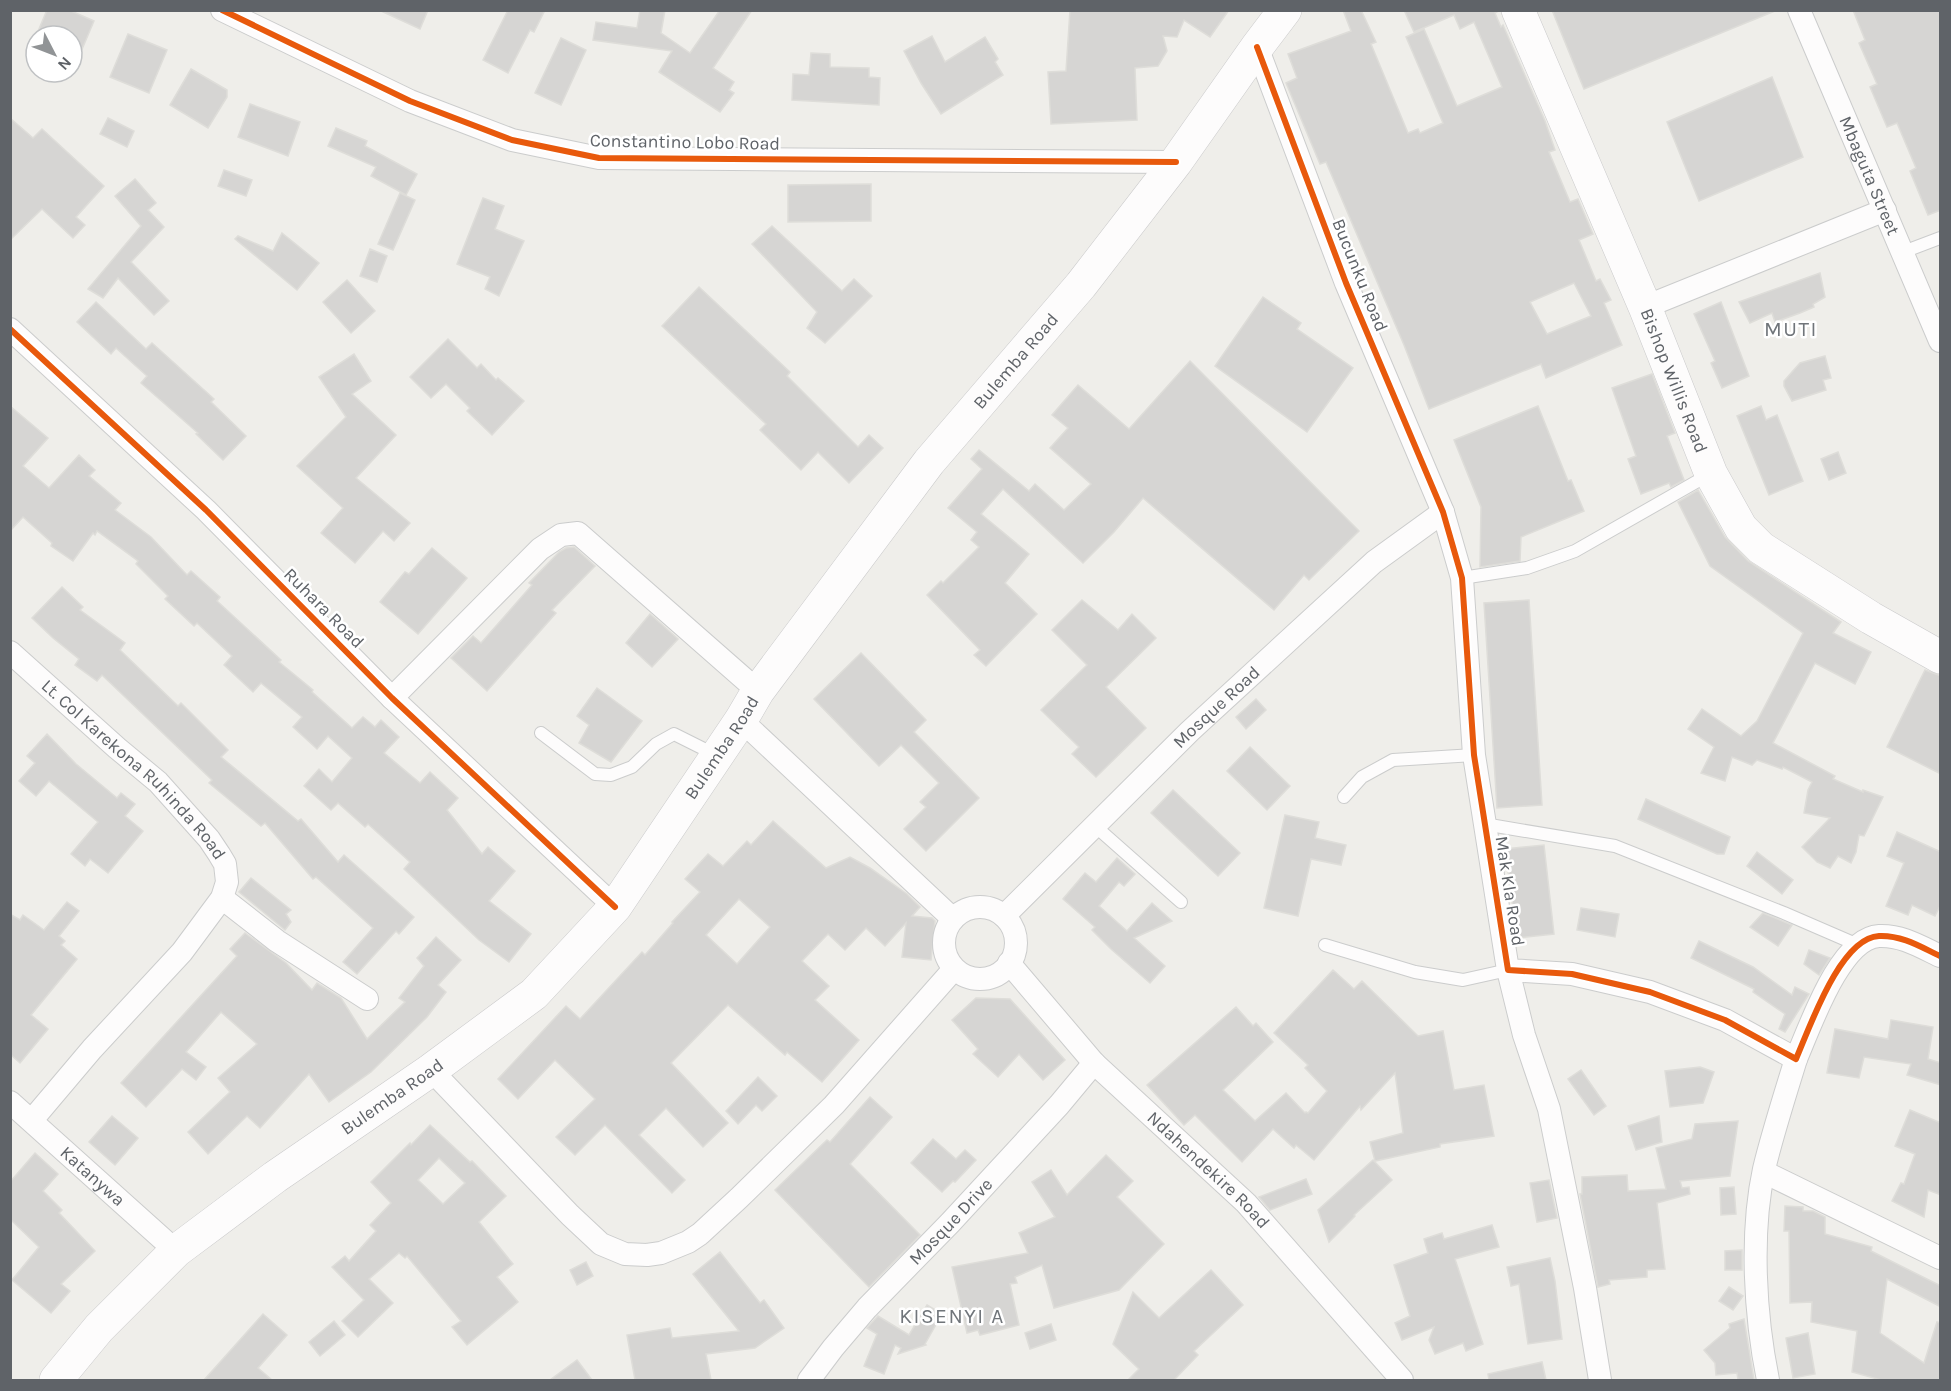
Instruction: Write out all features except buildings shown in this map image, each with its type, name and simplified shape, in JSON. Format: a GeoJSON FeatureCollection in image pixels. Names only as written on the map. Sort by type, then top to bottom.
{"type":"FeatureCollection","features":[{"type":"Feature","properties":{"kind":"main road","name":"Bulemba Road"},"geometry":{"type":"LineString","coordinates":[[56,1380],[99,1328],[176,1251],[534,994],[615,907],[741,720],[758,691],[928,462],[1080,285],[1176,162],[1285,10]]}},
{"type":"Feature","properties":{"kind":"main road","name":"Bishop Willis Road"},"geometry":{"type":"LineString","coordinates":[[1518,10],[1645,307],[1711,474],[1741,528],[1761,548],[1871,618],[1941,657]]}},
{"type":"Feature","properties":{"kind":"street","name":"Constantino Lobo Road"},"geometry":{"type":"LineString","coordinates":[[222,10],[410,101],[512,140],[599,158],[1176,162]]}},
{"type":"Feature","properties":{"kind":"street","name":"Mbaguta Street"},"geometry":{"type":"LineString","coordinates":[[1799,10],[1941,341]]}},
{"type":"Feature","properties":{"kind":"street","name":"Bucunku Road"},"geometry":{"type":"LineString","coordinates":[[1257,47],[1346,283],[1443,512]]}},
{"type":"Feature","properties":{"kind":"street"},"geometry":{"type":"LineString","coordinates":[[1645,307],[1885,210]]}},
{"type":"Feature","properties":{"kind":"street","name":"Ruhara Road"},"geometry":{"type":"LineString","coordinates":[[10,329],[206,510],[392,698],[615,907]]}},
{"type":"Feature","properties":{"kind":"street","name":"Mak Kla Road"},"geometry":{"type":"LineString","coordinates":[[1443,512],[1462,578],[1474,755],[1508,970],[1572,974],[1650,992],[1725,1020],[1796,1059]]}},
{"type":"Feature","properties":{"kind":"street","name":"Mosque Road"},"geometry":{"type":"LineString","coordinates":[[1004,916],[1190,731],[1374,562],[1443,512]]}},
{"type":"Feature","properties":{"kind":"street"},"geometry":{"type":"LineString","coordinates":[[392,698],[540,549],[561,535],[578,533],[758,691]]}},
{"type":"Feature","properties":{"kind":"street","name":"Lt. Col Karekona Ruhinda Road"},"geometry":{"type":"LineString","coordinates":[[10,652],[158,782],[209,839],[225,864],[227,882],[222,898],[182,952],[92,1050],[32,1120]]}},
{"type":"Feature","properties":{"kind":"street"},"geometry":{"type":"LineString","coordinates":[[741,720],[953,919]]}},
{"type":"Feature","properties":{"kind":"street"},"geometry":{"type":"LineString","coordinates":[[222,898],[277,941],[367,999]]}},
{"type":"Feature","properties":{"kind":"street"},"geometry":{"type":"LineString","coordinates":[[984,907],[995,910],[1011,925],[1015,935],[1014,957],[999,974],[988,979],[975,980],[964,976],[947,960],[944,950],[946,928],[953,919],[972,908],[984,907]]}},
{"type":"Feature","properties":{"kind":"street"},"geometry":{"type":"LineString","coordinates":[[1768,1380],[1760,1337],[1756,1234],[1764,1172],[1796,1059],[1836,970],[1858,945],[1877,936],[1896,937],[1941,956]]}},
{"type":"Feature","properties":{"kind":"street","name":"Ndahendekire Road"},"geometry":{"type":"LineString","coordinates":[[1009,963],[1094,1063],[1246,1203],[1402,1380]]}},
{"type":"Feature","properties":{"kind":"street"},"geometry":{"type":"LineString","coordinates":[[431,1070],[601,1244],[625,1254],[654,1254],[688,1242],[739,1198],[834,1105],[954,969]]}},
{"type":"Feature","properties":{"kind":"street"},"geometry":{"type":"LineString","coordinates":[[1508,970],[1524,1035],[1549,1109],[1585,1288],[1600,1380]]}},
{"type":"Feature","properties":{"kind":"street","name":"Mosque Drive"},"geometry":{"type":"LineString","coordinates":[[812,1379],[833,1348],[867,1308],[950,1223],[1059,1105],[1094,1063]]}},
{"type":"Feature","properties":{"kind":"street","name":"Katanywa"},"geometry":{"type":"LineString","coordinates":[[11,1103],[176,1251]]}},
{"type":"Feature","properties":{"kind":"street"},"geometry":{"type":"LineString","coordinates":[[1764,1172],[1941,1258]]}},
{"type":"Feature","properties":{"kind":"lane"},"geometry":{"type":"LineString","coordinates":[[1903,252],[1941,238]]}},
{"type":"Feature","properties":{"kind":"lane"},"geometry":{"type":"LineString","coordinates":[[1462,578],[1527,568],[1575,551],[1711,474]]}},
{"type":"Feature","properties":{"kind":"lane"},"geometry":{"type":"LineString","coordinates":[[541,733],[595,774],[611,775],[632,767],[656,744],[674,735],[717,755]]}},
{"type":"Feature","properties":{"kind":"lane"},"geometry":{"type":"LineString","coordinates":[[1344,797],[1362,777],[1393,760],[1474,755]]}},
{"type":"Feature","properties":{"kind":"lane"},"geometry":{"type":"LineString","coordinates":[[1484,824],[1615,846],[1858,945]]}},
{"type":"Feature","properties":{"kind":"lane"},"geometry":{"type":"LineString","coordinates":[[1095,826],[1181,902]]}},
{"type":"Feature","properties":{"kind":"lane"},"geometry":{"type":"LineString","coordinates":[[1325,945],[1415,972],[1463,980],[1508,970]]}},
{"type":"Feature","properties":{"kind":"cycle path"},"geometry":{"type":"LineString","coordinates":[[222,10],[410,101],[512,140],[599,158],[1176,162]]}},
{"type":"Feature","properties":{"kind":"cycle path"},"geometry":{"type":"LineString","coordinates":[[1257,47],[1346,283],[1443,512],[1462,578],[1474,755],[1508,970],[1572,974],[1650,992],[1725,1020],[1796,1059],[1818,1007],[1839,967],[1865,941],[1879,936],[1896,937],[1940,956]]}},
{"type":"Feature","properties":{"kind":"cycle path"},"geometry":{"type":"LineString","coordinates":[[10,329],[206,510],[392,698],[615,907]]}},
{"type":"Feature","properties":{"kind":"district","name":"MUTI"},"geometry":{"type":"Point","coordinates":[1791,329]}},
{"type":"Feature","properties":{"kind":"district","name":"KISENYI A"},"geometry":{"type":"Point","coordinates":[952,1316]}}]}
